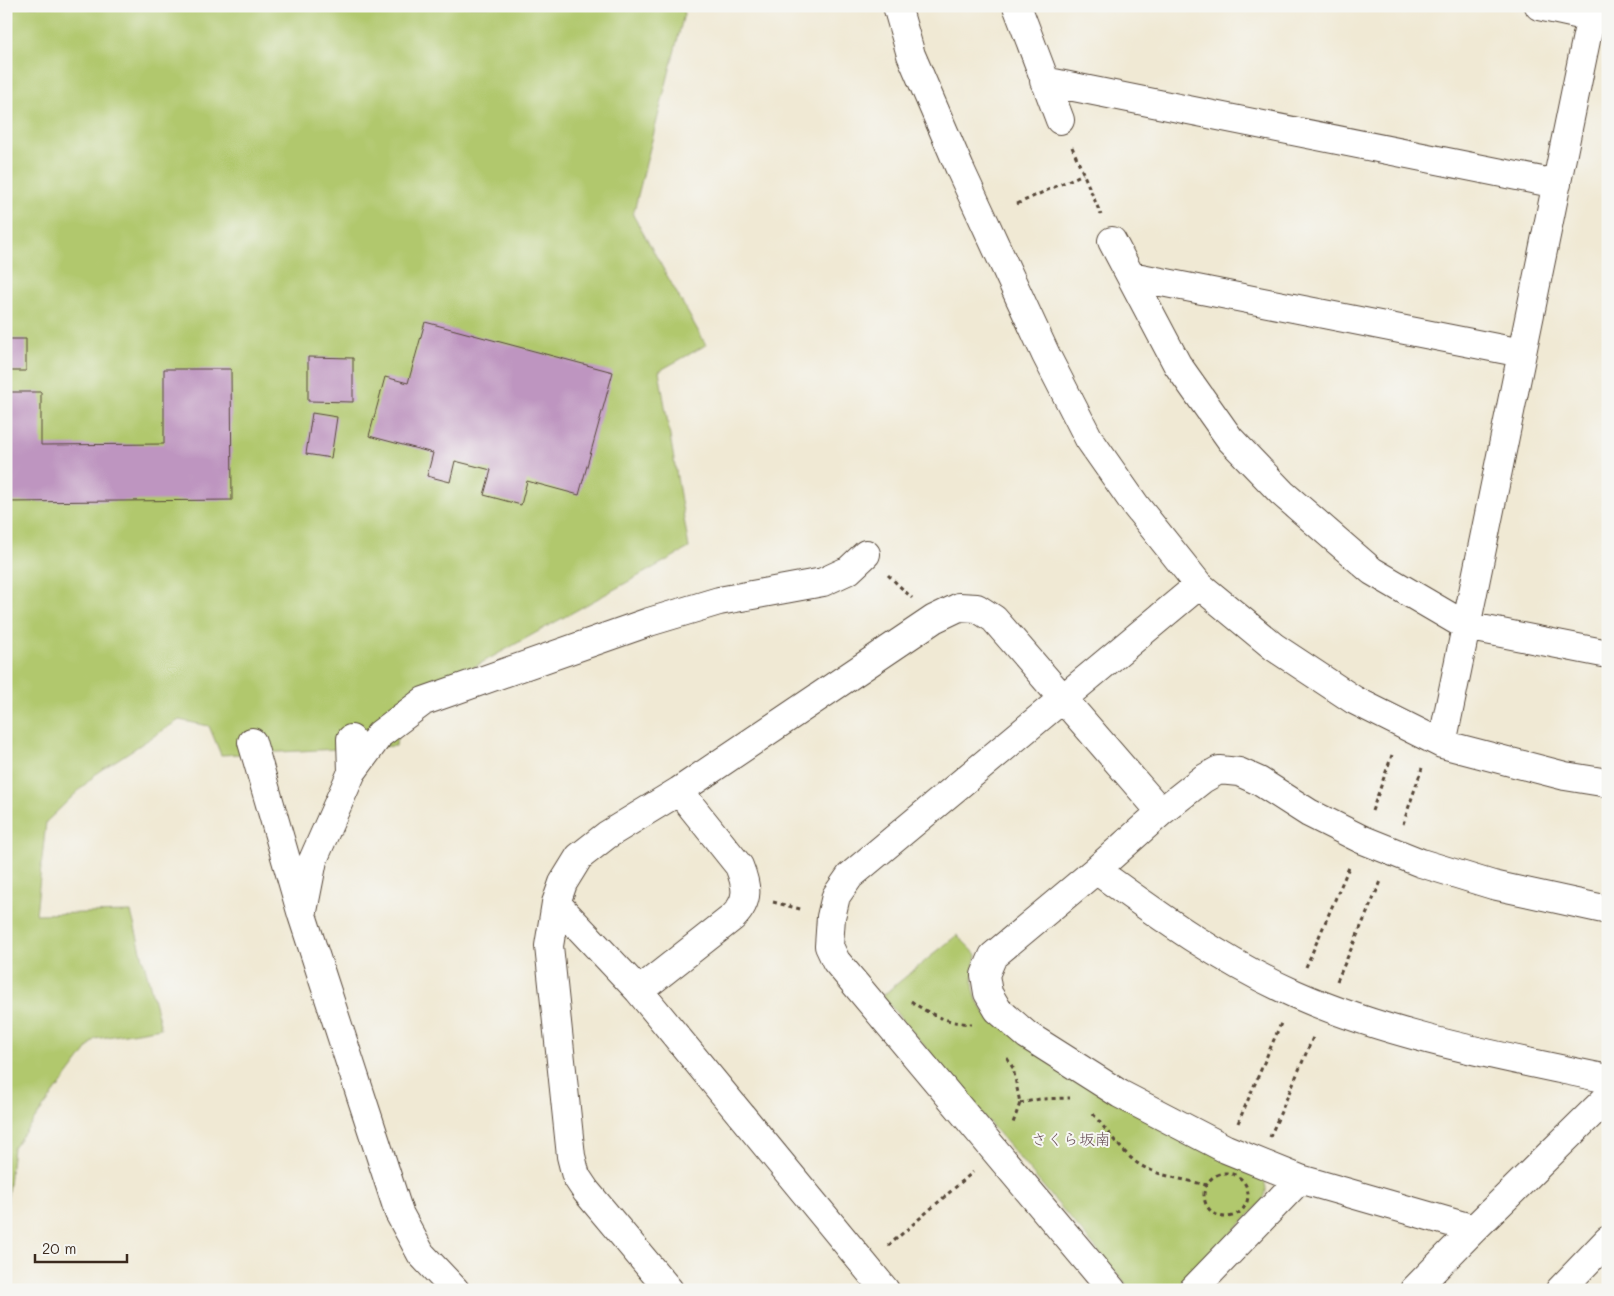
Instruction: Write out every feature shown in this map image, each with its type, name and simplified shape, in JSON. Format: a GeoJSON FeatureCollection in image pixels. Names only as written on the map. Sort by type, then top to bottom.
{"type":"FeatureCollection","features":[{"type":"Feature","properties":{"kind":"street"},"geometry":{"type":"LineString","coordinates":[[897,6],[911,55],[960,169],[1046,355],[1089,439],[1136,506],[1199,585],[1274,647],[1354,700],[1442,744],[1565,776],[1608,783]]}},
{"type":"Feature","properties":{"kind":"street"},"geometry":{"type":"LineString","coordinates":[[1018,6],[1044,81],[1060,120]]}},
{"type":"Feature","properties":{"kind":"street"},"geometry":{"type":"LineString","coordinates":[[1442,744],[1557,184],[1597,15],[1538,6]]}},
{"type":"Feature","properties":{"kind":"street"},"geometry":{"type":"LineString","coordinates":[[1044,81],[1557,184]]}},
{"type":"Feature","properties":{"kind":"street"},"geometry":{"type":"LineString","coordinates":[[1112,241],[1178,364],[1230,439],[1282,492],[1372,571],[1466,626],[1608,654]]}},
{"type":"Feature","properties":{"kind":"street"},"geometry":{"type":"LineString","coordinates":[[1131,276],[1522,353]]}},
{"type":"Feature","properties":{"kind":"street"},"geometry":{"type":"LineString","coordinates":[[302,914],[313,860],[352,772],[380,734],[424,701],[649,622],[720,601],[823,582],[849,570],[866,554]]}},
{"type":"Feature","properties":{"kind":"street"},"geometry":{"type":"LineString","coordinates":[[1112,1290],[836,961],[829,946],[831,917],[836,896],[850,876],[1199,585]]}},
{"type":"Feature","properties":{"kind":"street"},"geometry":{"type":"LineString","coordinates":[[669,1290],[586,1191],[576,1176],[571,1156],[549,946],[556,903],[563,883],[579,857],[607,835],[679,791],[934,620],[959,607],[977,608],[994,619],[1161,812]]}},
{"type":"Feature","properties":{"kind":"street"},"geometry":{"type":"LineString","coordinates":[[351,739],[352,772]]}},
{"type":"Feature","properties":{"kind":"street"},"geometry":{"type":"LineString","coordinates":[[252,742],[302,914],[399,1213],[422,1254],[455,1290]]}},
{"type":"Feature","properties":{"kind":"street"},"geometry":{"type":"LineString","coordinates":[[1474,1229],[1300,1179],[1226,1149],[1120,1094],[1027,1035],[998,1010],[988,993],[985,975],[993,956],[1096,870],[1161,812],[1203,779],[1219,770],[1239,772],[1259,781],[1309,813],[1353,835],[1420,863],[1493,885],[1608,910]]}},
{"type":"Feature","properties":{"kind":"street"},"geometry":{"type":"LineString","coordinates":[[639,991],[733,917],[741,908],[745,896],[744,881],[739,866],[679,791]]}},
{"type":"Feature","properties":{"kind":"street"},"geometry":{"type":"LineString","coordinates":[[1096,870],[1162,919],[1224,957],[1294,994],[1359,1018],[1438,1042],[1608,1080]]}},
{"type":"Feature","properties":{"kind":"street"},"geometry":{"type":"LineString","coordinates":[[556,903],[639,991],[885,1290]]}},
{"type":"Feature","properties":{"kind":"street"},"geometry":{"type":"LineString","coordinates":[[1414,1290],[1608,1097]]}},
{"type":"Feature","properties":{"kind":"street"},"geometry":{"type":"LineString","coordinates":[[1193,1290],[1300,1179]]}},
{"type":"Feature","properties":{"kind":"street"},"geometry":{"type":"LineString","coordinates":[[1560,1290],[1608,1240]]}},
{"type":"Feature","properties":{"kind":"path"},"geometry":{"type":"LineString","coordinates":[[1060,120],[1112,241]]}},
{"type":"Feature","properties":{"kind":"path"},"geometry":{"type":"LineString","coordinates":[[1017,204],[1083,174]]}},
{"type":"Feature","properties":{"kind":"path"},"geometry":{"type":"LineString","coordinates":[[866,554],[934,620]]}},
{"type":"Feature","properties":{"kind":"path"},"geometry":{"type":"LineString","coordinates":[[745,896],[831,917]]}},
{"type":"Feature","properties":{"kind":"path"},"geometry":{"type":"LineString","coordinates":[[877,1010],[898,992],[939,1018],[956,1024],[974,1024],[978,1029]]}},
{"type":"Feature","properties":{"kind":"path"},"geometry":{"type":"LineString","coordinates":[[838,1290],[996,1152],[1008,1136],[1020,1103],[1013,1068],[1006,1056]]}},
{"type":"Feature","properties":{"kind":"path"},"geometry":{"type":"LineString","coordinates":[[1020,1103],[1040,1099],[1072,1098]]}},
{"type":"Feature","properties":{"kind":"path"},"geometry":{"type":"LineString","coordinates":[[1092,1113],[1126,1154],[1137,1163],[1152,1171],[1206,1185]]}},
{"type":"Feature","properties":{"kind":"path"},"geometry":{"type":"LineString","coordinates":[[1225,1173],[1240,1177],[1246,1184],[1248,1192],[1246,1206],[1234,1216],[1220,1217],[1208,1208],[1204,1193],[1206,1185],[1211,1179],[1225,1173]]}},
{"type":"Feature","properties":{"kind":"green space"},"geometry":{"type":"Polygon","coordinates":[[[6,6],[686,6],[633,215],[706,345],[659,371],[689,548],[400,708],[396,746],[221,755],[209,726],[179,720],[98,772],[46,822],[36,914],[131,912],[161,1028],[95,1039],[13,1148],[6,1211],[6,6]]]}},
{"type":"Feature","properties":{"kind":"green space"},"geometry":{"type":"Polygon","coordinates":[[[957,935],[977,955],[973,974],[974,990],[979,1004],[991,1020],[1260,1175],[1263,1179],[1266,1190],[1260,1204],[1175,1290],[1131,1290],[882,996],[957,935]]]}},
{"type":"Feature","properties":{"kind":"building"},"geometry":{"type":"Polygon","coordinates":[[[425,322],[613,372],[579,495],[527,481],[521,505],[484,495],[491,470],[455,461],[450,482],[427,476],[433,453],[369,436],[385,377],[408,383],[425,322]]]}},
{"type":"Feature","properties":{"kind":"building"},"geometry":{"type":"Polygon","coordinates":[[[6,339],[26,339],[26,371],[6,371],[6,339]]]}},
{"type":"Feature","properties":{"kind":"building"},"geometry":{"type":"Polygon","coordinates":[[[308,357],[353,358],[353,402],[308,401],[308,357]]]}},
{"type":"Feature","properties":{"kind":"building"},"geometry":{"type":"Polygon","coordinates":[[[164,369],[231,369],[232,500],[6,502],[6,392],[41,392],[41,445],[164,444],[164,369]]]}},
{"type":"Feature","properties":{"kind":"building"},"geometry":{"type":"Polygon","coordinates":[[[312,413],[337,417],[331,458],[306,454],[312,413]]]}},
{"type":"Feature","properties":{"kind":"district","name":"さくら坂南"},"geometry":{"type":"Point","coordinates":[1071,1138]}}]}
